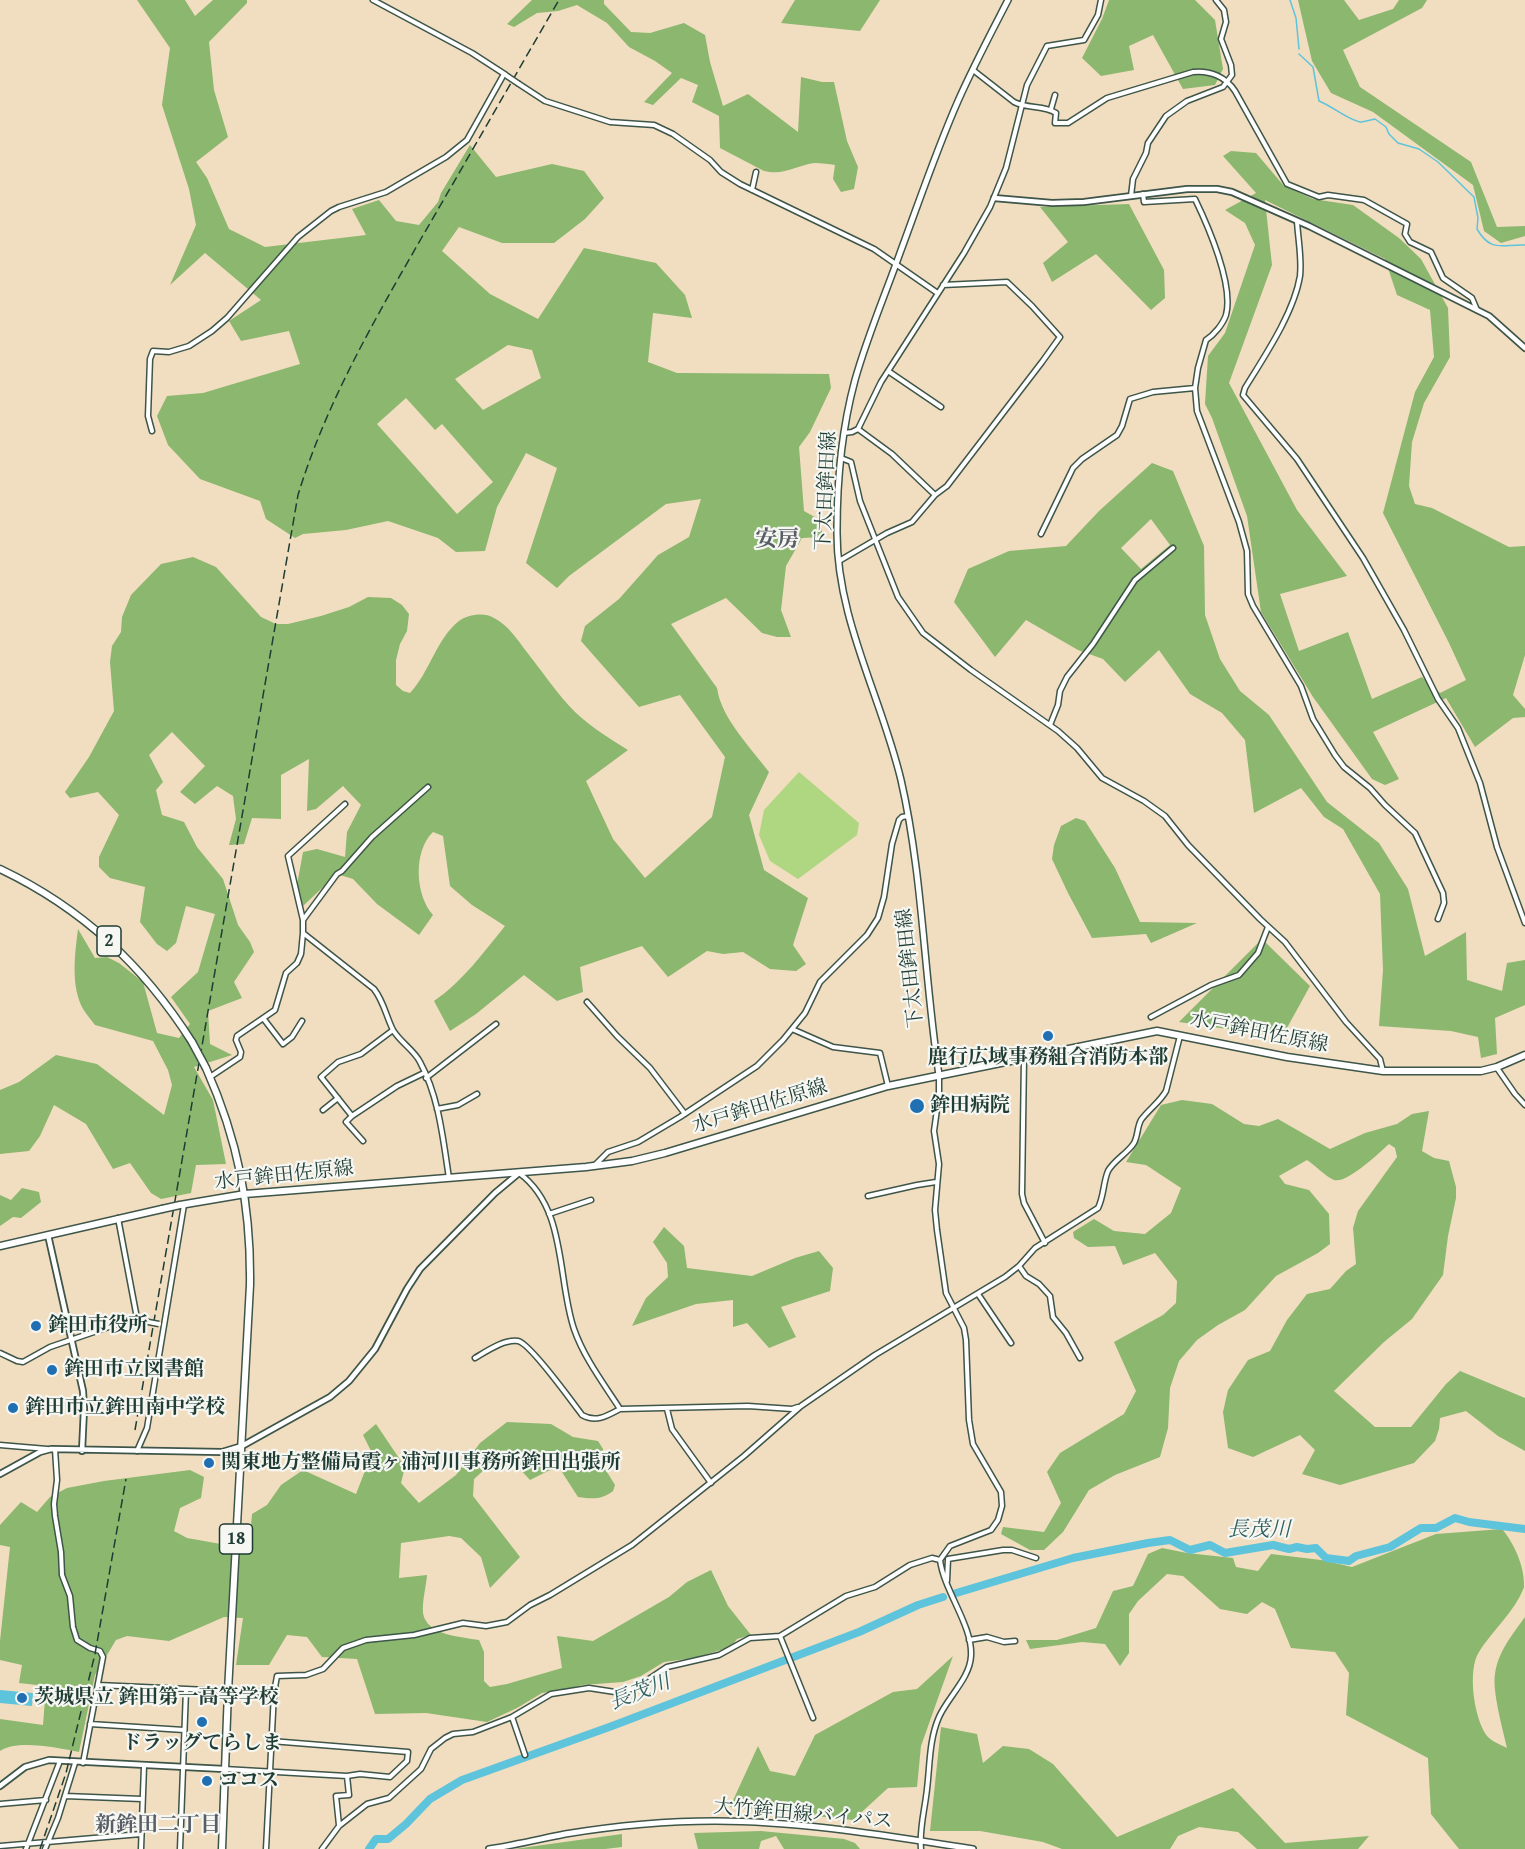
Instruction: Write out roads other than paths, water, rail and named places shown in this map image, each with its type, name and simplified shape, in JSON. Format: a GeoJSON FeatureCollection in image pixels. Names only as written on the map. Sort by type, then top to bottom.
{"type":"FeatureCollection","features":[{"type":"Feature","properties":{"kind":"main road","name":"下太田鉾田線"},"geometry":{"type":"LineString","coordinates":[[939,1075],[908,816],[901,780],[883,716],[850,625],[839,561],[837,532],[841,458],[844,433],[859,366],[943,137],[1008,0]]}},
{"type":"Feature","properties":{"kind":"main road","name":"2"},"geometry":{"type":"LineString","coordinates":[[0,869],[62,903],[103,936],[147,980],[176,1018],[206,1068],[220,1101],[236,1148],[245,1194]]}},
{"type":"Feature","properties":{"kind":"main road","name":"水戸鉾田佐原線"},"geometry":{"type":"LineString","coordinates":[[0,1246],[117,1218],[245,1194],[594,1166],[665,1153],[888,1086],[1157,1031],[1287,1057],[1383,1071],[1466,1072],[1497,1067],[1525,1055]]}},
{"type":"Feature","properties":{"kind":"main road","name":"18"},"geometry":{"type":"LineString","coordinates":[[222,1849],[250,1261],[245,1194]]}},
{"type":"Feature","properties":{"kind":"main road","name":"大竹鉾田線バイパス"},"geometry":{"type":"LineString","coordinates":[[489,1849],[610,1828],[712,1821],[758,1822],[973,1849]]}},
{"type":"Feature","properties":{"kind":"street"},"geometry":{"type":"LineString","coordinates":[[373,0],[472,53],[545,101],[610,122],[654,125],[673,134],[710,160],[722,172],[752,190],[874,249],[937,292]]}},
{"type":"Feature","properties":{"kind":"street"},"geometry":{"type":"LineString","coordinates":[[844,433],[858,429],[888,370],[979,228],[1006,168],[1027,85],[1047,46],[1084,40],[1098,15],[1101,0]]}},
{"type":"Feature","properties":{"kind":"street"},"geometry":{"type":"LineString","coordinates":[[1131,196],[1133,179],[1146,153],[1148,143],[1166,116],[1187,101],[1223,87],[1234,74],[1221,39],[1226,22],[1224,10],[1216,0]]}},
{"type":"Feature","properties":{"kind":"street"},"geometry":{"type":"LineString","coordinates":[[973,70],[1021,106],[1051,109],[1056,113],[1055,123],[1068,123],[1107,98],[1193,72],[1203,71],[1228,81],[1287,184],[1319,197],[1328,195],[1364,200],[1407,224],[1405,234],[1410,242],[1431,252],[1443,278],[1473,298],[1478,310]]}},
{"type":"Feature","properties":{"kind":"street"},"geometry":{"type":"LineString","coordinates":[[152,431],[148,416],[150,359],[153,351],[168,352],[189,346],[212,331],[298,237],[331,211],[386,192],[446,157],[467,140],[505,75]]}},
{"type":"Feature","properties":{"kind":"street"},"geometry":{"type":"LineString","coordinates":[[1051,109],[1055,96]]}},
{"type":"Feature","properties":{"kind":"street"},"geometry":{"type":"LineString","coordinates":[[752,190],[756,172]]}},
{"type":"Feature","properties":{"kind":"street"},"geometry":{"type":"LineString","coordinates":[[994,198],[1052,203],[1084,202],[1187,189],[1225,190],[1297,220],[1478,310],[1498,322],[1525,348]]}},
{"type":"Feature","properties":{"kind":"street"},"geometry":{"type":"LineString","coordinates":[[1143,194],[1144,202],[1195,199],[1226,281],[1226,315],[1212,336],[1206,339],[1195,388],[1201,426],[1221,470],[1242,532],[1248,561],[1248,594],[1301,686],[1312,719],[1335,755],[1344,767],[1370,788],[1415,833],[1443,893],[1444,903],[1438,920]]}},
{"type":"Feature","properties":{"kind":"street"},"geometry":{"type":"LineString","coordinates":[[1297,220],[1301,264],[1298,285],[1279,330],[1243,395],[1297,459],[1363,558],[1404,630],[1438,699],[1458,728],[1480,783],[1497,847],[1525,923]]}},
{"type":"Feature","properties":{"kind":"street"},"geometry":{"type":"LineString","coordinates":[[839,561],[887,533],[912,522],[920,514],[935,495],[947,486],[1060,336],[1007,282],[942,285]]}},
{"type":"Feature","properties":{"kind":"street"},"geometry":{"type":"LineString","coordinates":[[888,370],[941,407]]}},
{"type":"Feature","properties":{"kind":"street"},"geometry":{"type":"LineString","coordinates":[[1041,534],[1072,468],[1117,435],[1130,399],[1153,392],[1195,388]]}},
{"type":"Feature","properties":{"kind":"street"},"geometry":{"type":"LineString","coordinates":[[858,429],[892,454],[935,495]]}},
{"type":"Feature","properties":{"kind":"street"},"geometry":{"type":"LineString","coordinates":[[841,458],[851,462],[860,501],[898,597],[923,633],[971,670],[1050,724],[1072,743],[1102,778],[1144,801],[1165,816],[1188,845],[1285,942],[1346,1022],[1380,1059],[1383,1071]]}},
{"type":"Feature","properties":{"kind":"street"},"geometry":{"type":"LineString","coordinates":[[1050,724],[1058,705],[1060,691],[1067,677],[1093,644],[1135,580],[1173,548]]}},
{"type":"Feature","properties":{"kind":"street"},"geometry":{"type":"LineString","coordinates":[[303,921],[337,874],[372,837],[428,787]]}},
{"type":"Feature","properties":{"kind":"street"},"geometry":{"type":"LineString","coordinates":[[210,1077],[240,1057],[242,1052],[236,1040],[237,1036],[275,1010],[286,973],[297,963],[301,954],[303,933],[303,921],[288,856],[345,804]]}},
{"type":"Feature","properties":{"kind":"street"},"geometry":{"type":"LineString","coordinates":[[594,1166],[608,1152],[638,1142],[685,1114],[757,1066],[771,1054],[804,1013],[820,982],[867,935],[878,918],[884,897],[892,844],[899,820],[908,816]]}},
{"type":"Feature","properties":{"kind":"street"},"geometry":{"type":"LineString","coordinates":[[1151,1017],[1211,985],[1239,975],[1258,953],[1268,927]]}},
{"type":"Feature","properties":{"kind":"street"},"geometry":{"type":"LineString","coordinates":[[303,933],[374,989],[382,999],[393,1030],[420,1060],[437,1109],[449,1178]]}},
{"type":"Feature","properties":{"kind":"street"},"geometry":{"type":"LineString","coordinates":[[587,1002],[616,1036],[650,1068],[685,1114]]}},
{"type":"Feature","properties":{"kind":"street"},"geometry":{"type":"LineString","coordinates":[[263,1018],[283,1044],[292,1037],[302,1021]]}},
{"type":"Feature","properties":{"kind":"street"},"geometry":{"type":"LineString","coordinates":[[363,1141],[346,1122],[352,1116],[397,1086],[425,1076],[496,1024]]}},
{"type":"Feature","properties":{"kind":"street"},"geometry":{"type":"LineString","coordinates":[[792,1029],[833,1047],[850,1051],[880,1053],[888,1086]]}},
{"type":"Feature","properties":{"kind":"street"},"geometry":{"type":"LineString","coordinates":[[352,1116],[321,1077],[338,1062],[361,1053],[393,1030]]}},
{"type":"Feature","properties":{"kind":"street"},"geometry":{"type":"LineString","coordinates":[[266,1849],[273,1694],[277,1676],[306,1675],[323,1669],[343,1648],[366,1640],[414,1635],[464,1623],[486,1626],[507,1622],[530,1605],[632,1545],[711,1483],[801,1406],[875,1355],[932,1319],[978,1294],[1019,1266],[1035,1248],[1098,1208],[1109,1169],[1135,1142],[1139,1123],[1150,1108],[1162,1099],[1166,1091],[1180,1035]]}},
{"type":"Feature","properties":{"kind":"street"},"geometry":{"type":"LineString","coordinates":[[1024,1058],[1022,1194],[1024,1203],[1045,1243]]}},
{"type":"Feature","properties":{"kind":"street"},"geometry":{"type":"LineString","coordinates":[[1497,1067],[1525,1105]]}},
{"type":"Feature","properties":{"kind":"street"},"geometry":{"type":"LineString","coordinates":[[921,1849],[920,1841],[933,1736],[939,1717],[968,1668],[971,1655],[969,1640],[940,1560],[950,1546],[991,1530],[998,1520],[1003,1501],[997,1483],[973,1444],[969,1420],[964,1328],[946,1293],[943,1279],[935,1210],[939,1164],[934,1121],[939,1095],[939,1075]]}},
{"type":"Feature","properties":{"kind":"street"},"geometry":{"type":"LineString","coordinates":[[437,1109],[458,1105],[477,1094]]}},
{"type":"Feature","properties":{"kind":"street"},"geometry":{"type":"LineString","coordinates":[[323,1110],[338,1098]]}},
{"type":"Feature","properties":{"kind":"street"},"geometry":{"type":"LineString","coordinates":[[0,1445],[137,1452],[222,1452],[242,1446],[330,1397],[349,1381],[375,1349],[420,1269],[487,1201],[519,1173],[528,1179],[538,1191],[549,1214],[574,1328],[601,1380],[620,1409]]}},
{"type":"Feature","properties":{"kind":"street"},"geometry":{"type":"LineString","coordinates":[[868,1196],[936,1182]]}},
{"type":"Feature","properties":{"kind":"street"},"geometry":{"type":"LineString","coordinates":[[549,1214],[591,1200]]}},
{"type":"Feature","properties":{"kind":"street"},"geometry":{"type":"LineString","coordinates":[[137,1452],[147,1428],[165,1325],[182,1205]]}},
{"type":"Feature","properties":{"kind":"street"},"geometry":{"type":"LineString","coordinates":[[117,1218],[136,1313],[135,1318]]}},
{"type":"Feature","properties":{"kind":"street"},"geometry":{"type":"LineString","coordinates":[[48,1235],[83,1391],[82,1450]]}},
{"type":"Feature","properties":{"kind":"street"},"geometry":{"type":"LineString","coordinates":[[1019,1266],[1026,1276],[1039,1284],[1050,1296],[1053,1317],[1066,1333],[1080,1358]]}},
{"type":"Feature","properties":{"kind":"street"},"geometry":{"type":"LineString","coordinates":[[978,1294],[1011,1343]]}},
{"type":"Feature","properties":{"kind":"street"},"geometry":{"type":"LineString","coordinates":[[0,1353],[17,1362],[24,1362],[50,1347],[135,1318],[165,1325]]}},
{"type":"Feature","properties":{"kind":"street"},"geometry":{"type":"LineString","coordinates":[[475,1358],[497,1346],[514,1341],[523,1342],[582,1415],[589,1419],[601,1419],[620,1409],[748,1406],[792,1410],[801,1406]]}},
{"type":"Feature","properties":{"kind":"street"},"geometry":{"type":"LineString","coordinates":[[667,1409],[672,1429],[711,1483]]}},
{"type":"Feature","properties":{"kind":"street"},"geometry":{"type":"LineString","coordinates":[[0,1474],[47,1449]]}},
{"type":"Feature","properties":{"kind":"street"},"geometry":{"type":"LineString","coordinates":[[55,1449],[57,1480],[55,1510],[62,1575],[70,1596],[73,1628],[77,1640],[103,1654],[82,1763]]}},
{"type":"Feature","properties":{"kind":"street"},"geometry":{"type":"LineString","coordinates":[[946,1581],[948,1559],[1012,1550],[1036,1558]]}},
{"type":"Feature","properties":{"kind":"street"},"geometry":{"type":"LineString","coordinates":[[322,1849],[339,1826],[367,1804],[389,1798],[421,1769],[431,1749],[453,1734],[473,1732],[512,1717],[551,1694],[589,1688],[615,1692],[628,1690],[637,1687],[667,1667],[718,1655],[750,1638],[780,1636],[846,1596],[874,1587],[910,1565],[932,1558],[940,1560]]}},
{"type":"Feature","properties":{"kind":"street"},"geometry":{"type":"LineString","coordinates":[[780,1636],[813,1718]]}},
{"type":"Feature","properties":{"kind":"street"},"geometry":{"type":"LineString","coordinates":[[969,1640],[987,1637],[1004,1642],[1015,1641]]}},
{"type":"Feature","properties":{"kind":"street"},"geometry":{"type":"LineString","coordinates":[[98,1685],[273,1694]]}},
{"type":"Feature","properties":{"kind":"street"},"geometry":{"type":"LineString","coordinates":[[180,1849],[186,1690]]}},
{"type":"Feature","properties":{"kind":"street"},"geometry":{"type":"LineString","coordinates":[[512,1717],[525,1755]]}},
{"type":"Feature","properties":{"kind":"street"},"geometry":{"type":"LineString","coordinates":[[90,1724],[184,1730]]}},
{"type":"Feature","properties":{"kind":"street"},"geometry":{"type":"LineString","coordinates":[[0,1786],[15,1773],[35,1763],[48,1760],[390,1777],[407,1761],[408,1752],[271,1742]]}},
{"type":"Feature","properties":{"kind":"street"},"geometry":{"type":"LineString","coordinates":[[26,1849],[60,1761]]}},
{"type":"Feature","properties":{"kind":"street"},"geometry":{"type":"LineString","coordinates":[[45,1849],[75,1762]]}},
{"type":"Feature","properties":{"kind":"street"},"geometry":{"type":"LineString","coordinates":[[141,1849],[144,1766]]}},
{"type":"Feature","properties":{"kind":"street"},"geometry":{"type":"LineString","coordinates":[[339,1826],[336,1796],[349,1795],[347,1776]]}},
{"type":"Feature","properties":{"kind":"street"},"geometry":{"type":"LineString","coordinates":[[65,1796],[142,1799]]}},
{"type":"Feature","properties":{"kind":"street"},"geometry":{"type":"LineString","coordinates":[[0,1804],[46,1800]]}},
{"type":"Feature","properties":{"kind":"street"},"geometry":{"type":"LineString","coordinates":[[0,1846],[141,1834]]}},
{"type":"Feature","properties":{"kind":"water"},"geometry":{"type":"Polygon","coordinates":[[[0,1690],[33,1693],[32,1706],[0,1703],[0,1690]]]}},
{"type":"Feature","properties":{"kind":"waterway"},"geometry":{"type":"LineString","coordinates":[[1290,0],[1296,18],[1299,49]]}},
{"type":"Feature","properties":{"kind":"waterway"},"geometry":{"type":"LineString","coordinates":[[1299,54],[1313,67],[1319,101],[1355,121],[1375,119],[1386,127],[1398,143],[1419,149],[1438,162],[1474,197],[1478,218],[1477,229],[1487,241],[1498,246],[1525,245]]}},
{"type":"Feature","properties":{"kind":"waterway","name":"長茂川"},"geometry":{"type":"LineString","coordinates":[[953,1594],[1073,1558],[1170,1540],[1190,1550],[1210,1545],[1225,1553],[1273,1545],[1289,1549],[1316,1548],[1326,1558],[1349,1561],[1356,1556],[1390,1547],[1421,1528],[1436,1528],[1455,1518],[1525,1529]]}},
{"type":"Feature","properties":{"kind":"waterway","name":"長茂川"},"geometry":{"type":"LineString","coordinates":[[369,1849],[376,1839],[388,1839],[430,1799],[462,1780],[612,1726],[859,1632],[918,1605],[943,1597]]}},
{"type":"Feature","properties":{"kind":"railway"},"geometry":{"type":"LineString","coordinates":[[135,1430],[298,495],[322,428],[352,363],[559,0]]}},
{"type":"Feature","properties":{"kind":"railway"},"geometry":{"type":"LineString","coordinates":[[40,1849],[66,1773],[95,1654],[126,1479]]}},
{"type":"Feature","properties":{"kind":"place","name":"鹿行広域事務組合消防本部"},"geometry":{"type":"Point","coordinates":[1048,1036]}},
{"type":"Feature","properties":{"kind":"place","name":"鉾田病院"},"geometry":{"type":"Point","coordinates":[917,1106]}},
{"type":"Feature","properties":{"kind":"place","name":"鉾田市役所"},"geometry":{"type":"Point","coordinates":[36,1326]}},
{"type":"Feature","properties":{"kind":"place","name":"鉾田市立図書館"},"geometry":{"type":"Point","coordinates":[52,1370]}},
{"type":"Feature","properties":{"kind":"place","name":"鉾田市立鉾田南中学校"},"geometry":{"type":"Point","coordinates":[13,1408]}},
{"type":"Feature","properties":{"kind":"place","name":"関東地方整備局霞ヶ浦河川事務所鉾田出張所"},"geometry":{"type":"Point","coordinates":[209,1463]}},
{"type":"Feature","properties":{"kind":"place","name":"茨城県立 鉾田第一高等学校"},"geometry":{"type":"Point","coordinates":[22,1698]}},
{"type":"Feature","properties":{"kind":"place","name":"ドラッグてらしま"},"geometry":{"type":"Point","coordinates":[202,1722]}},
{"type":"Feature","properties":{"kind":"place","name":"ココス"},"geometry":{"type":"Point","coordinates":[207,1781]}},
{"type":"Feature","properties":{"kind":"district","name":"安房"},"geometry":{"type":"Point","coordinates":[777,540]}},
{"type":"Feature","properties":{"kind":"district","name":"新鉾田二丁目"},"geometry":{"type":"Point","coordinates":[158,1826]}}]}
